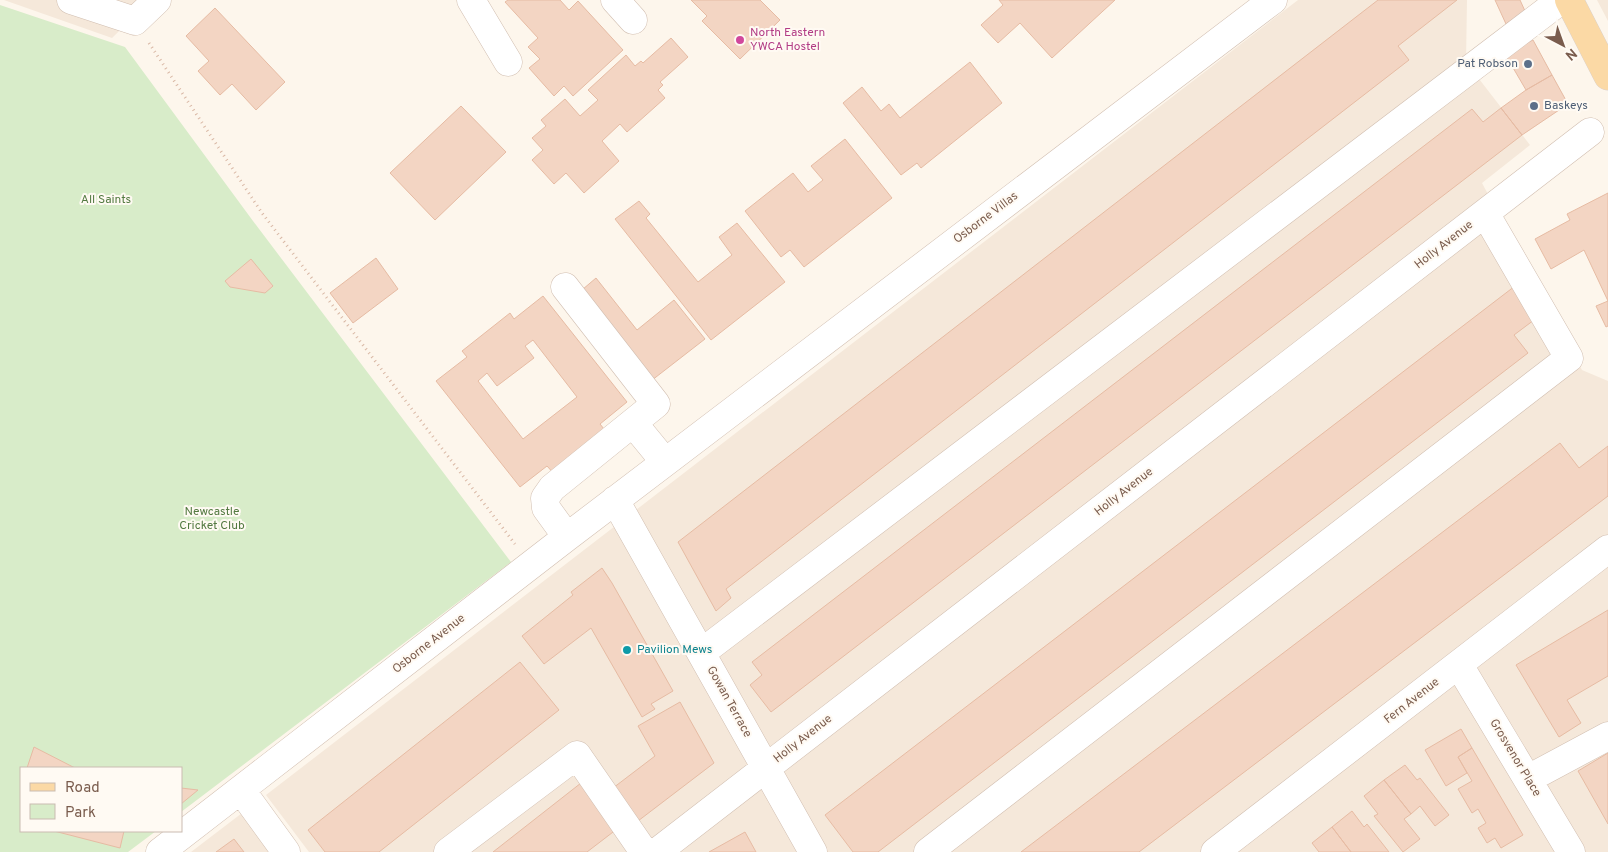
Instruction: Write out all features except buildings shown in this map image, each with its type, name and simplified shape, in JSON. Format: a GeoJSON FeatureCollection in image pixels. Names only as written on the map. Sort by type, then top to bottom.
{"type":"FeatureCollection","features":[{"type":"Feature","properties":{"kind":"main road"},"geometry":{"type":"LineString","coordinates":[[1569,0],[1608,76]]}},
{"type":"Feature","properties":{"kind":"street"},"geometry":{"type":"LineString","coordinates":[[71,0],[135,21],[157,0]]}},
{"type":"Feature","properties":{"kind":"street"},"geometry":{"type":"LineString","coordinates":[[471,0],[508,62]]}},
{"type":"Feature","properties":{"kind":"street"},"geometry":{"type":"LineString","coordinates":[[615,0],[633,20]]}},
{"type":"Feature","properties":{"kind":"street","name":"Osborne Villas"},"geometry":{"type":"LineString","coordinates":[[698,436],[1273,0]]}},
{"type":"Feature","properties":{"kind":"street"},"geometry":{"type":"LineString","coordinates":[[701,653],[1561,0]]}},
{"type":"Feature","properties":{"kind":"street","name":"Holly Avenue"},"geometry":{"type":"LineString","coordinates":[[657,852],[1590,132]]}},
{"type":"Feature","properties":{"kind":"street"},"geometry":{"type":"LineString","coordinates":[[928,852],[1569,358],[1485,213]]}},
{"type":"Feature","properties":{"kind":"street"},"geometry":{"type":"LineString","coordinates":[[566,287],[656,404],[552,488],[545,498],[546,508],[567,537]]}},
{"type":"Feature","properties":{"kind":"street"},"geometry":{"type":"LineString","coordinates":[[633,423],[665,462]]}},
{"type":"Feature","properties":{"kind":"street","name":"Osborne Avenue"},"geometry":{"type":"LineString","coordinates":[[160,852],[698,436]]}},
{"type":"Feature","properties":{"kind":"street","name":"Gowan Terrace"},"geometry":{"type":"LineString","coordinates":[[615,500],[813,852]]}},
{"type":"Feature","properties":{"kind":"street","name":"Fern Avenue"},"geometry":{"type":"LineString","coordinates":[[1215,852],[1608,549]]}},
{"type":"Feature","properties":{"kind":"street","name":"Grosvenor Place"},"geometry":{"type":"LineString","coordinates":[[1459,665],[1528,779],[1559,848]]}},
{"type":"Feature","properties":{"kind":"street"},"geometry":{"type":"LineString","coordinates":[[1528,779],[1608,736]]}},
{"type":"Feature","properties":{"kind":"street"},"geometry":{"type":"LineString","coordinates":[[448,852],[577,755],[644,852]]}},
{"type":"Feature","properties":{"kind":"street"},"geometry":{"type":"LineString","coordinates":[[241,790],[286,852]]}},
{"type":"Feature","properties":{"kind":"path"},"geometry":{"type":"LineString","coordinates":[[135,21],[262,213],[531,565]]}},
{"type":"Feature","properties":{"kind":"shaded area"},"geometry":{"type":"Polygon","coordinates":[[[4,0],[151,0],[112,38],[4,0]]]}},
{"type":"Feature","properties":{"kind":"shaded area"},"geometry":{"type":"Polygon","coordinates":[[[1298,0],[1467,0],[1466,62],[1530,145],[1482,183],[1582,370],[1608,381],[1608,852],[309,852],[266,795],[1298,0]]]}},
{"type":"Feature","properties":{"kind":"shaded area"},"geometry":{"type":"Polygon","coordinates":[[[1597,0],[1608,0],[1608,21],[1597,0]]]}},
{"type":"Feature","properties":{"kind":"shaded area"},"geometry":{"type":"Polygon","coordinates":[[[246,810],[276,852],[191,852],[246,810]]]}},
{"type":"Feature","properties":{"kind":"green space","name":"Newcastle Cricket Club"},"geometry":{"type":"Polygon","coordinates":[[[0,5],[125,47],[253,221],[511,562],[182,811],[182,767],[20,767],[20,832],[155,832],[128,852],[0,852],[0,5]]]}},
{"type":"Feature","properties":{"kind":"place","name":"North Eastern YWCA Hostel"},"geometry":{"type":"Point","coordinates":[740,40]}},
{"type":"Feature","properties":{"kind":"place","name":"Pat Robson"},"geometry":{"type":"Point","coordinates":[1528,64]}},
{"type":"Feature","properties":{"kind":"place","name":"Baskeys"},"geometry":{"type":"Point","coordinates":[1534,106]}},
{"type":"Feature","properties":{"kind":"place","name":"Pavilion Mews"},"geometry":{"type":"Point","coordinates":[627,650]}},
{"type":"Feature","properties":{"kind":"park label","name":"All Saints"},"geometry":{"type":"Point","coordinates":[106,200]}}]}
